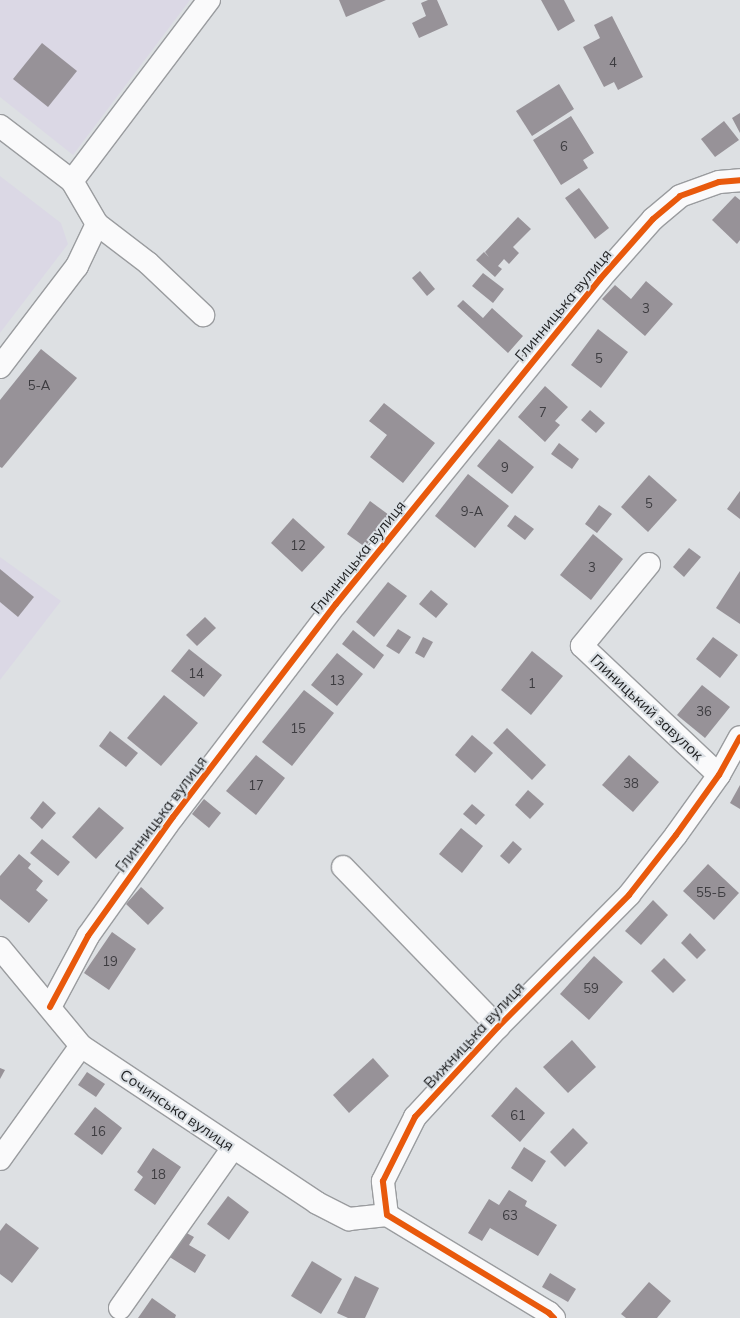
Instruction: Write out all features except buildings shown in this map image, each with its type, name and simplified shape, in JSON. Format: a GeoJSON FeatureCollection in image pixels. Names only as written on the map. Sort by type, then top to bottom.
{"type":"FeatureCollection","features":[{"type":"Feature","properties":{"kind":"street"},"geometry":{"type":"LineString","coordinates":[[72,181],[209,0]]}},
{"type":"Feature","properties":{"kind":"street"},"geometry":{"type":"LineString","coordinates":[[0,126],[72,181],[97,224],[148,263],[203,315]]}},
{"type":"Feature","properties":{"kind":"street","name":"Глинницька вулиця"},"geometry":{"type":"LineString","coordinates":[[50,1007],[88,936],[173,817],[336,604],[600,279],[653,219],[680,196],[719,182],[740,180]]}},
{"type":"Feature","properties":{"kind":"street"},"geometry":{"type":"LineString","coordinates":[[0,367],[77,266],[97,224]]}},
{"type":"Feature","properties":{"kind":"street","name":"Глиницький завулок"},"geometry":{"type":"LineString","coordinates":[[649,564],[582,646],[718,775]]}},
{"type":"Feature","properties":{"kind":"street","name":"Вижницька вулиця"},"geometry":{"type":"LineString","coordinates":[[387,1215],[383,1181],[415,1117],[498,1027],[629,894],[676,836],[718,775],[740,737]]}},
{"type":"Feature","properties":{"kind":"street"},"geometry":{"type":"LineString","coordinates":[[343,867],[498,1027]]}},
{"type":"Feature","properties":{"kind":"street","name":"Сочинська вулиця"},"geometry":{"type":"LineString","coordinates":[[0,948],[81,1046],[317,1203],[349,1219],[387,1215]]}},
{"type":"Feature","properties":{"kind":"street"},"geometry":{"type":"LineString","coordinates":[[0,1159],[81,1046]]}},
{"type":"Feature","properties":{"kind":"street"},"geometry":{"type":"LineString","coordinates":[[120,1308],[233,1148]]}},
{"type":"Feature","properties":{"kind":"street"},"geometry":{"type":"LineString","coordinates":[[387,1215],[554,1316]]}},
{"type":"Feature","properties":{"kind":"shaded area"},"geometry":{"type":"Polygon","coordinates":[[[0,0],[190,0],[73,155],[0,97],[0,0]]]}},
{"type":"Feature","properties":{"kind":"shaded area"},"geometry":{"type":"Polygon","coordinates":[[[0,176],[61,223],[68,244],[0,333],[0,176]]]}},
{"type":"Feature","properties":{"kind":"shaded area"},"geometry":{"type":"Polygon","coordinates":[[[0,557],[61,601],[0,680],[0,557]]]}},
{"type":"Feature","properties":{"kind":"cycle path"},"geometry":{"type":"LineString","coordinates":[[50,1007],[88,936],[173,817],[336,604],[600,279],[653,219],[680,196],[719,182],[740,180]]}},
{"type":"Feature","properties":{"kind":"cycle path"},"geometry":{"type":"LineString","coordinates":[[554,1318],[549,1313],[387,1215],[383,1181],[415,1117],[498,1027],[629,895],[676,835],[719,775],[740,737]]}}]}
